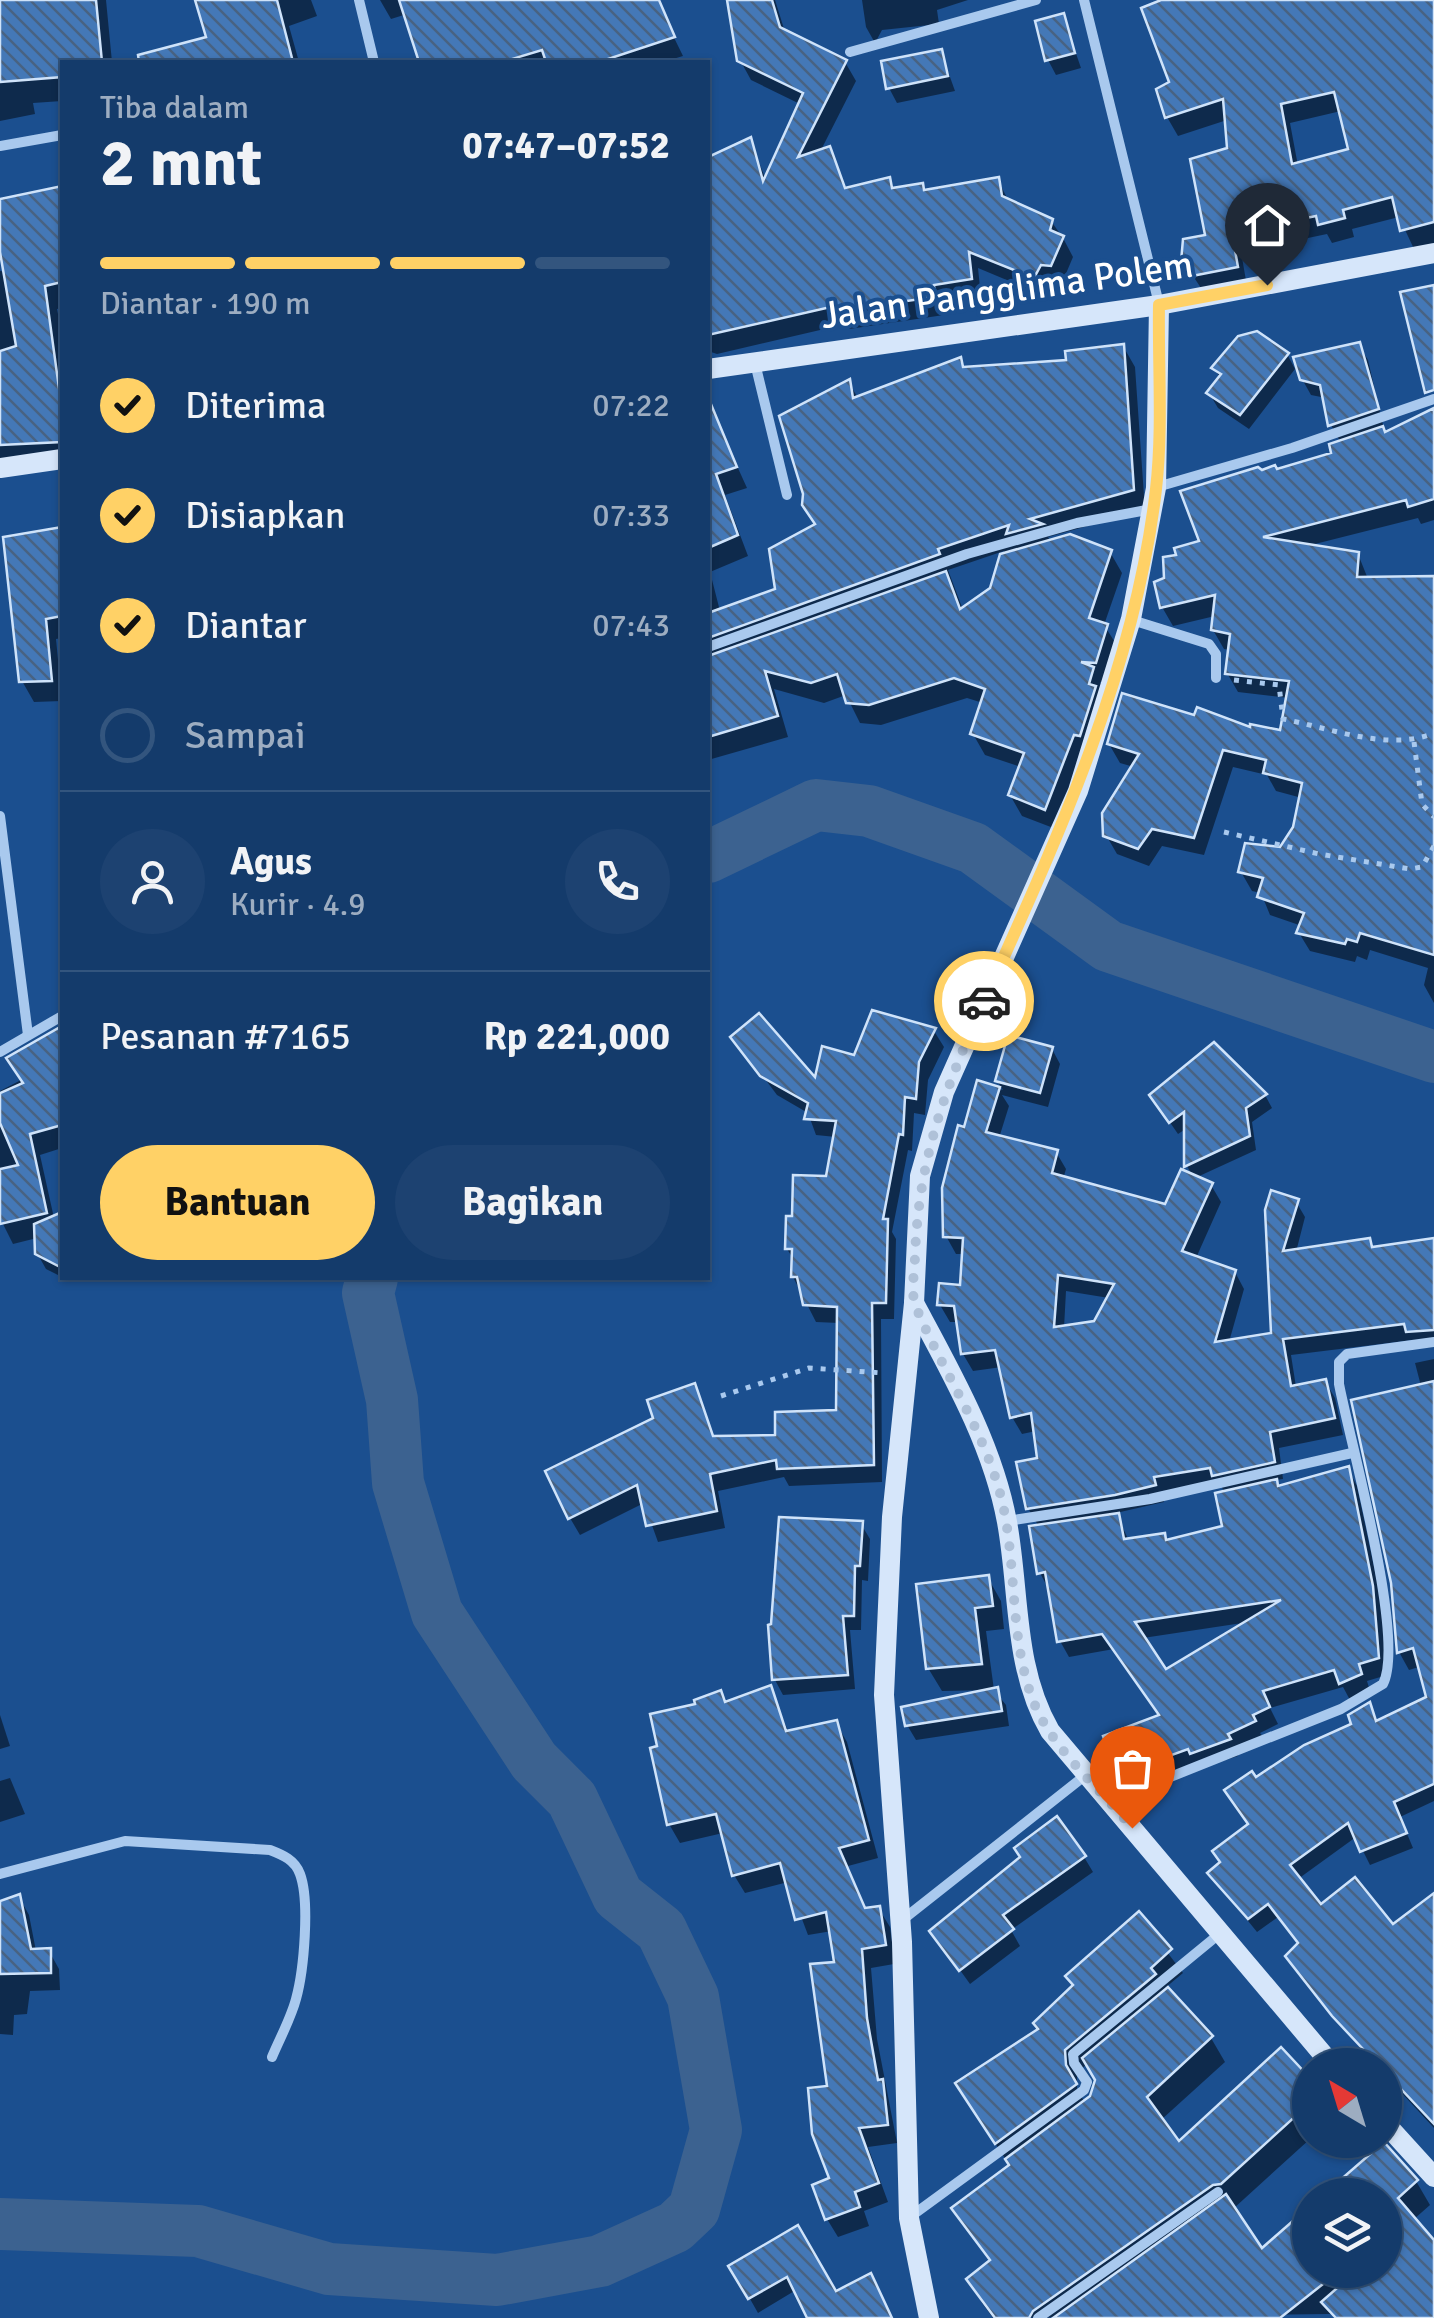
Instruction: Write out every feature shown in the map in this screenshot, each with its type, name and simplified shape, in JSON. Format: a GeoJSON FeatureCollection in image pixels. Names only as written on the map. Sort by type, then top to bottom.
{"type":"FeatureCollection","features":[{"type":"Feature","properties":{"kind":"street"},"geometry":{"type":"LineString","coordinates":[[359,0],[374,60]]}},
{"type":"Feature","properties":{"kind":"street"},"geometry":{"type":"LineString","coordinates":[[850,52],[1036,0]]}},
{"type":"Feature","properties":{"kind":"street"},"geometry":{"type":"LineString","coordinates":[[929,2318],[909,2218],[900,1922],[884,1695],[892,1517],[914,1303],[920,1176],[944,1092],[1078,790],[1131,620],[1154,498],[1159,305],[1084,0]]}},
{"type":"Feature","properties":{"kind":"street"},"geometry":{"type":"LineString","coordinates":[[0,146],[60,135]]}},
{"type":"Feature","properties":{"kind":"street","name":"Jalan Pangglima Polem"},"geometry":{"type":"LineString","coordinates":[[710,369],[1159,305],[1434,253]]}},
{"type":"Feature","properties":{"kind":"street"},"geometry":{"type":"LineString","coordinates":[[755,363],[787,495]]}},
{"type":"Feature","properties":{"kind":"street"},"geometry":{"type":"LineString","coordinates":[[710,646],[968,554],[1154,498],[1434,398]]}},
{"type":"Feature","properties":{"kind":"street"},"geometry":{"type":"LineString","coordinates":[[0,468],[60,459]]}},
{"type":"Feature","properties":{"kind":"street"},"geometry":{"type":"LineString","coordinates":[[1131,620],[1208,644],[1216,654],[1216,678]]}},
{"type":"Feature","properties":{"kind":"street"},"geometry":{"type":"LineString","coordinates":[[0,816],[2,860],[28,1035]]}},
{"type":"Feature","properties":{"kind":"street"},"geometry":{"type":"LineString","coordinates":[[0,1052],[60,1017]]}},
{"type":"Feature","properties":{"kind":"street"},"geometry":{"type":"LineString","coordinates":[[914,1303],[972,1420],[1007,1520],[1026,1677],[1035,1704],[1218,1935],[1317,2048]]}},
{"type":"Feature","properties":{"kind":"street"},"geometry":{"type":"LineString","coordinates":[[1110,1800],[1341,1709],[1383,1684],[1390,1660],[1385,1607],[1339,1384],[1340,1359],[1347,1354],[1434,1342]]}},
{"type":"Feature","properties":{"kind":"street"},"geometry":{"type":"LineString","coordinates":[[1007,1520],[1150,1498],[1352,1453]]}},
{"type":"Feature","properties":{"kind":"street"},"geometry":{"type":"LineString","coordinates":[[900,1922],[1087,1774]]}},
{"type":"Feature","properties":{"kind":"street"},"geometry":{"type":"LineString","coordinates":[[0,1874],[125,1841],[270,1850],[286,1857],[300,1874],[303,1890],[302,1970],[296,2001],[272,2057]]}},
{"type":"Feature","properties":{"kind":"street"},"geometry":{"type":"LineString","coordinates":[[909,2218],[1084,2090],[1087,2082],[1074,2063],[1074,2054],[1218,1935]]}},
{"type":"Feature","properties":{"kind":"street"},"geometry":{"type":"LineString","coordinates":[[1402,2140],[1432,2170]]}},
{"type":"Feature","properties":{"kind":"street"},"geometry":{"type":"LineString","coordinates":[[1038,2318],[1218,2192]]}},
{"type":"Feature","properties":{"kind":"path"},"geometry":{"type":"LineString","coordinates":[[1216,678],[1279,685],[1283,719],[1414,742],[1434,733]]}},
{"type":"Feature","properties":{"kind":"path"},"geometry":{"type":"LineString","coordinates":[[1414,742],[1422,804],[1434,817]]}},
{"type":"Feature","properties":{"kind":"path"},"geometry":{"type":"LineString","coordinates":[[1224,832],[1318,854],[1410,868],[1422,866],[1434,846]]}},
{"type":"Feature","properties":{"kind":"path"},"geometry":{"type":"LineString","coordinates":[[721,1396],[809,1368],[906,1374]]}},
{"type":"Feature","properties":{"kind":"building"},"geometry":{"type":"Polygon","coordinates":[[[0,0],[96,0],[102,60],[60,60],[60,77],[0,82],[0,0]]]}},
{"type":"Feature","properties":{"kind":"building"},"geometry":{"type":"Polygon","coordinates":[[[195,0],[277,0],[292,60],[139,60],[138,55],[206,37],[195,0]]]}},
{"type":"Feature","properties":{"kind":"building"},"geometry":{"type":"Polygon","coordinates":[[[399,0],[659,0],[675,37],[605,60],[545,60],[542,50],[509,60],[418,60],[399,0]]]}},
{"type":"Feature","properties":{"kind":"building"},"geometry":{"type":"Polygon","coordinates":[[[727,0],[772,0],[780,27],[847,60],[798,157],[830,146],[845,188],[890,177],[892,188],[923,183],[924,190],[999,177],[1002,196],[1053,219],[1050,230],[1064,236],[1051,266],[1041,265],[1034,278],[969,252],[972,279],[934,285],[935,297],[836,311],[835,306],[710,335],[710,156],[751,137],[763,181],[803,93],[737,61],[727,0]]]}},
{"type":"Feature","properties":{"kind":"building"},"geometry":{"type":"Polygon","coordinates":[[[1161,0],[1434,0],[1434,222],[1400,231],[1392,197],[1343,210],[1345,218],[1318,225],[1316,216],[1232,233],[1238,267],[1192,276],[1191,268],[1181,262],[1183,239],[1205,235],[1190,159],[1227,148],[1223,99],[1165,118],[1156,89],[1169,82],[1141,8],[1161,0]],[[1334,92],[1281,104],[1292,164],[1348,149],[1334,92]]]}},
{"type":"Feature","properties":{"kind":"building"},"geometry":{"type":"Polygon","coordinates":[[[1064,13],[1075,53],[1045,61],[1035,21],[1064,13]]]}},
{"type":"Feature","properties":{"kind":"building"},"geometry":{"type":"Polygon","coordinates":[[[942,49],[948,76],[886,89],[881,61],[942,49]]]}},
{"type":"Feature","properties":{"kind":"building"},"geometry":{"type":"Polygon","coordinates":[[[60,186],[60,282],[45,286],[60,395],[60,442],[0,445],[0,351],[16,346],[0,252],[0,199],[60,186]]]}},
{"type":"Feature","properties":{"kind":"building"},"geometry":{"type":"Polygon","coordinates":[[[1434,285],[1434,390],[1425,393],[1400,292],[1434,285]]]}},
{"type":"Feature","properties":{"kind":"building"},"geometry":{"type":"Polygon","coordinates":[[[1257,331],[1289,353],[1240,415],[1206,393],[1221,374],[1211,368],[1238,336],[1257,331]]]}},
{"type":"Feature","properties":{"kind":"building"},"geometry":{"type":"Polygon","coordinates":[[[1360,342],[1379,409],[1328,426],[1320,385],[1300,380],[1293,357],[1360,342]]]}},
{"type":"Feature","properties":{"kind":"building"},"geometry":{"type":"Polygon","coordinates":[[[1124,344],[1134,490],[1030,519],[1043,524],[1006,534],[1009,525],[938,549],[940,554],[710,637],[710,612],[775,589],[769,549],[815,524],[802,505],[803,494],[779,416],[850,379],[853,398],[961,357],[963,367],[1066,360],[1065,351],[1124,344]]]}},
{"type":"Feature","properties":{"kind":"building"},"geometry":{"type":"Polygon","coordinates":[[[710,402],[737,467],[716,474],[738,535],[710,547],[710,402]]]}},
{"type":"Feature","properties":{"kind":"building"},"geometry":{"type":"Polygon","coordinates":[[[1434,408],[1434,499],[1408,507],[1406,500],[1263,537],[1359,552],[1357,577],[1434,576],[1434,955],[1360,933],[1357,942],[1347,939],[1345,944],[1296,933],[1304,913],[1257,897],[1263,878],[1238,872],[1245,843],[1280,847],[1293,827],[1302,783],[1263,773],[1266,760],[1223,750],[1194,838],[1152,829],[1138,849],[1103,836],[1102,813],[1139,754],[1107,744],[1122,693],[1194,715],[1197,707],[1250,727],[1280,730],[1289,681],[1225,674],[1230,634],[1211,630],[1215,595],[1160,608],[1154,582],[1164,578],[1163,557],[1176,555],[1174,548],[1199,541],[1180,491],[1258,467],[1262,470],[1275,465],[1277,469],[1331,453],[1329,444],[1383,426],[1385,432],[1434,408]]]}},
{"type":"Feature","properties":{"kind":"building"},"geometry":{"type":"Polygon","coordinates":[[[60,527],[60,616],[46,619],[52,681],[19,682],[3,537],[60,527]]]}},
{"type":"Feature","properties":{"kind":"building"},"geometry":{"type":"Polygon","coordinates":[[[1070,534],[1112,550],[1089,618],[1108,624],[1096,663],[1081,662],[1094,667],[1089,684],[1096,686],[1080,736],[1074,735],[1045,810],[1008,795],[1024,753],[970,734],[985,689],[954,678],[869,705],[846,703],[837,674],[811,683],[765,671],[778,716],[710,736],[710,655],[946,571],[960,609],[990,588],[1000,554],[1070,534]]]}},
{"type":"Feature","properties":{"kind":"building"},"geometry":{"type":"Polygon","coordinates":[[[872,1010],[936,1028],[919,1062],[916,1099],[905,1097],[903,1135],[899,1134],[883,1219],[888,1219],[886,1303],[872,1303],[874,1465],[777,1469],[776,1460],[710,1474],[717,1511],[646,1526],[637,1485],[568,1519],[545,1471],[653,1418],[647,1400],[695,1383],[713,1436],[775,1435],[775,1412],[836,1410],[837,1307],[803,1305],[797,1277],[791,1277],[792,1249],[785,1249],[786,1216],[792,1216],[793,1175],[826,1176],[836,1121],[804,1119],[808,1103],[760,1076],[730,1037],[759,1013],[815,1077],[822,1046],[854,1055],[872,1010]]]}},
{"type":"Feature","properties":{"kind":"building"},"geometry":{"type":"Polygon","coordinates":[[[60,1027],[60,1126],[30,1134],[47,1213],[0,1224],[0,1169],[18,1165],[0,1123],[0,1093],[23,1083],[6,1058],[60,1027]]]}},
{"type":"Feature","properties":{"kind":"building"},"geometry":{"type":"Polygon","coordinates":[[[1008,1035],[1053,1047],[1040,1093],[995,1081],[1008,1035]]]}},
{"type":"Feature","properties":{"kind":"building"},"geometry":{"type":"Polygon","coordinates":[[[1214,1042],[1267,1094],[1246,1108],[1250,1136],[1184,1167],[1184,1112],[1169,1123],[1149,1095],[1214,1042]]]}},
{"type":"Feature","properties":{"kind":"building"},"geometry":{"type":"Polygon","coordinates":[[[977,1080],[1000,1087],[986,1132],[1058,1150],[1052,1173],[1165,1204],[1181,1169],[1213,1183],[1182,1251],[1236,1270],[1215,1342],[1271,1333],[1265,1210],[1271,1190],[1299,1199],[1283,1251],[1370,1238],[1372,1247],[1434,1238],[1434,1330],[1406,1332],[1404,1324],[1283,1339],[1291,1386],[1326,1379],[1335,1418],[1270,1432],[1275,1462],[1212,1476],[1210,1468],[1154,1477],[1156,1485],[1026,1509],[1016,1462],[1037,1458],[1031,1413],[1010,1418],[995,1350],[961,1354],[954,1306],[937,1305],[939,1283],[960,1285],[963,1238],[943,1237],[942,1188],[958,1125],[964,1127],[977,1080]],[[1058,1275],[1054,1327],[1094,1321],[1114,1284],[1058,1275]]]}},
{"type":"Feature","properties":{"kind":"building"},"geometry":{"type":"Polygon","coordinates":[[[60,1213],[60,1267],[35,1254],[34,1224],[60,1213]]]}},
{"type":"Feature","properties":{"kind":"building"},"geometry":{"type":"Polygon","coordinates":[[[1434,1381],[1434,1784],[1394,1802],[1407,1833],[1360,1852],[1348,1823],[1290,1865],[1321,1904],[1355,1877],[1393,1924],[1434,1893],[1434,2124],[1402,2090],[1402,2048],[1362,2048],[1285,1956],[1298,1943],[1268,1904],[1248,1919],[1207,1873],[1220,1862],[1212,1851],[1248,1824],[1224,1790],[1252,1771],[1256,1777],[1304,1745],[1351,1724],[1348,1715],[1370,1702],[1376,1721],[1426,1697],[1413,1648],[1397,1653],[1391,1583],[1351,1400],[1434,1381]]]}},
{"type":"Feature","properties":{"kind":"building"},"geometry":{"type":"Polygon","coordinates":[[[1349,1466],[1373,1586],[1379,1658],[1359,1664],[1362,1674],[1339,1684],[1334,1670],[1263,1691],[1270,1707],[1253,1715],[1256,1721],[1228,1734],[1231,1739],[1190,1754],[1188,1749],[1117,1775],[1103,1736],[1159,1715],[1102,1634],[1057,1642],[1045,1572],[1037,1574],[1029,1526],[1119,1513],[1124,1539],[1165,1533],[1166,1540],[1222,1526],[1215,1493],[1277,1479],[1278,1486],[1349,1466]],[[1281,1600],[1135,1622],[1166,1669],[1281,1600]]]}},
{"type":"Feature","properties":{"kind":"building"},"geometry":{"type":"Polygon","coordinates":[[[779,1517],[863,1521],[860,1566],[855,1566],[854,1616],[843,1616],[848,1675],[772,1680],[768,1625],[779,1517]]]}},
{"type":"Feature","properties":{"kind":"building"},"geometry":{"type":"Polygon","coordinates":[[[989,1575],[993,1606],[975,1608],[982,1664],[926,1669],[916,1584],[989,1575]]]}},
{"type":"Feature","properties":{"kind":"building"},"geometry":{"type":"Polygon","coordinates":[[[771,1685],[786,1731],[837,1720],[869,1840],[839,1848],[865,1908],[880,1906],[886,1945],[862,1949],[867,2018],[878,2080],[883,2079],[888,2125],[859,2128],[879,2183],[855,2192],[860,2207],[825,2220],[812,2185],[829,2178],[812,2134],[808,2088],[827,2086],[810,1964],[834,1962],[826,1912],[795,1920],[780,1863],[732,1876],[716,1814],[667,1825],[650,1748],[657,1746],[650,1714],[695,1704],[694,1700],[721,1690],[725,1702],[771,1685]]]}},
{"type":"Feature","properties":{"kind":"building"},"geometry":{"type":"Polygon","coordinates":[[[998,1687],[1002,1711],[905,1726],[901,1707],[998,1687]]]}},
{"type":"Feature","properties":{"kind":"building"},"geometry":{"type":"Polygon","coordinates":[[[1057,1816],[1086,1856],[1003,1915],[1014,1929],[959,1971],[929,1931],[1020,1857],[1014,1848],[1057,1816]]]}},
{"type":"Feature","properties":{"kind":"building"},"geometry":{"type":"Polygon","coordinates":[[[20,1894],[31,1949],[51,1948],[51,1973],[0,1974],[0,1901],[20,1894]]]}},
{"type":"Feature","properties":{"kind":"building"},"geometry":{"type":"Polygon","coordinates":[[[1139,1911],[1172,1949],[1151,1968],[1156,1974],[1065,2050],[1066,2065],[1077,2084],[995,2144],[955,2083],[1038,2029],[1033,2023],[1073,1985],[1065,1976],[1139,1911]]]}},
{"type":"Feature","properties":{"kind":"building"},"geometry":{"type":"Polygon","coordinates":[[[1168,1987],[1213,2036],[1147,2097],[1179,2141],[1281,2047],[1292,2059],[1292,2119],[1221,2184],[1213,2185],[1033,2311],[1029,2318],[995,2318],[966,2279],[990,2260],[951,2208],[1009,2165],[1005,2159],[1090,2096],[1095,2080],[1082,2058],[1168,1987]]]}},
{"type":"Feature","properties":{"kind":"building"},"geometry":{"type":"Polygon","coordinates":[[[1366,2158],[1398,2158],[1418,2180],[1402,2194],[1402,2178],[1343,2178],[1366,2158]]]}},
{"type":"Feature","properties":{"kind":"building"},"geometry":{"type":"Polygon","coordinates":[[[1226,2194],[1262,2248],[1292,2222],[1292,2288],[1318,2288],[1280,2318],[1053,2318],[1226,2194]]]}},
{"type":"Feature","properties":{"kind":"building"},"geometry":{"type":"Polygon","coordinates":[[[1402,2203],[1434,2240],[1434,2318],[1336,2318],[1321,2302],[1337,2288],[1402,2288],[1402,2203]]]}},
{"type":"Feature","properties":{"kind":"building"},"geometry":{"type":"Polygon","coordinates":[[[798,2225],[836,2291],[871,2273],[892,2318],[807,2318],[787,2277],[748,2299],[728,2266],[798,2225]]]}},
{"type":"Feature","properties":{"kind":"waterway"},"geometry":{"type":"LineString","coordinates":[[710,856],[816,805],[869,811],[973,848],[1108,946],[1434,1057]]}},
{"type":"Feature","properties":{"kind":"waterway"},"geometry":{"type":"LineString","coordinates":[[0,2224],[198,2231],[329,2269],[497,2280],[600,2261],[675,2227],[694,2209],[716,2130],[693,1997],[661,1930],[618,1896],[572,1799],[534,1761],[437,1613],[398,1483],[392,1400],[368,1293],[371,1280]]}},
{"type":"Feature","properties":{"kind":"way so far"},"geometry":{"type":"LineString","coordinates":[[984,1001],[944,1092],[928,1140],[916,1216],[914,1303],[951,1372],[997,1484],[1007,1520],[1026,1677],[1035,1704],[1050,1731],[1132,1828]]}},
{"type":"Feature","properties":{"kind":"route"},"geometry":{"type":"LineString","coordinates":[[984,1001],[1078,790],[1131,620],[1156,488],[1159,305],[1267,285]]}}]}
